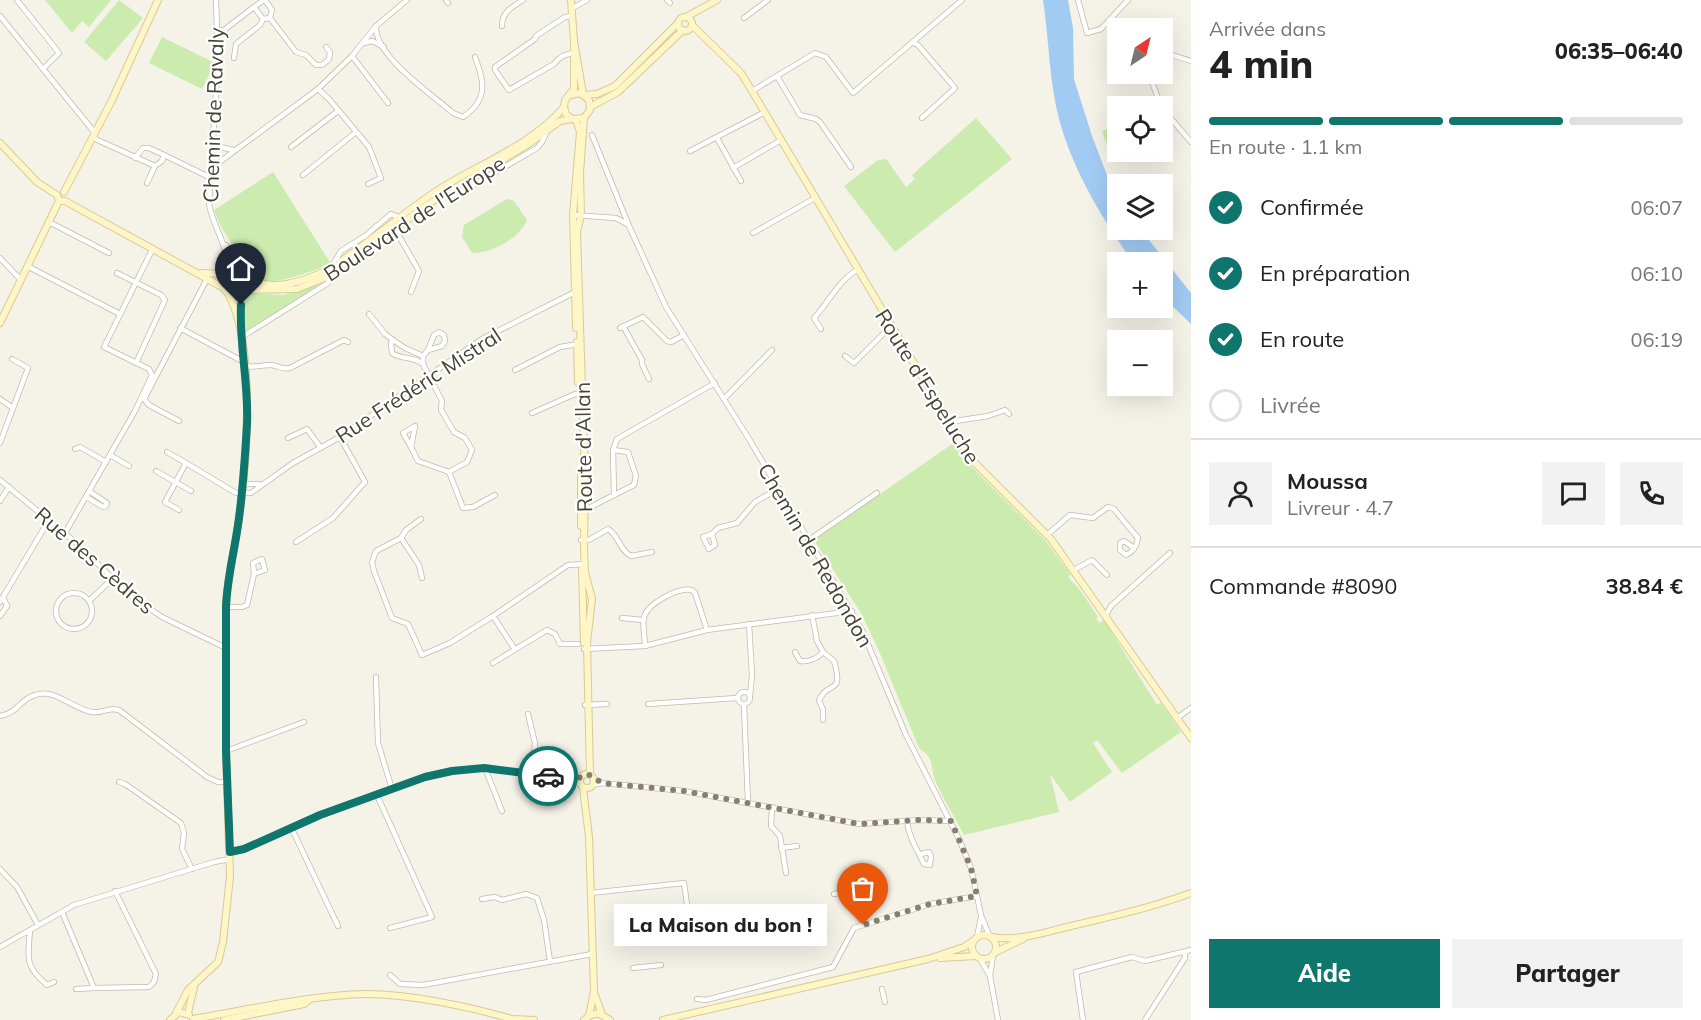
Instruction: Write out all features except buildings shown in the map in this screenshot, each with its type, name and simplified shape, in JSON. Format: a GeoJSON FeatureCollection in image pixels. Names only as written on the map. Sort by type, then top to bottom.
{"type":"FeatureCollection","features":[{"type":"Feature","properties":{"kind":"street"},"geometry":{"type":"LineString","coordinates":[[17,0],[59,53],[43,69]]}},
{"type":"Feature","properties":{"kind":"street"},"geometry":{"type":"LineString","coordinates":[[0,322],[2,312],[94,135],[158,0]]}},
{"type":"Feature","properties":{"kind":"street","name":"Chemin de Ravaly"},"geometry":{"type":"LineString","coordinates":[[216,0],[218,60],[208,203],[225,250],[226,272]]}},
{"type":"Feature","properties":{"kind":"street"},"geometry":{"type":"LineString","coordinates":[[217,31],[224,30],[265,0],[273,9],[270,18]]}},
{"type":"Feature","properties":{"kind":"street"},"geometry":{"type":"LineString","coordinates":[[210,170],[233,150],[318,89],[352,56],[376,26],[407,0]]}},
{"type":"Feature","properties":{"kind":"street"},"geometry":{"type":"LineString","coordinates":[[502,26],[502,20],[508,9],[523,0]]}},
{"type":"Feature","properties":{"kind":"street"},"geometry":{"type":"LineString","coordinates":[[571,0],[575,53],[574,83],[571,95],[565,100],[564,107],[566,114],[574,119],[584,118],[590,106],[618,92],[707,7]]}},
{"type":"Feature","properties":{"kind":"street"},"geometry":{"type":"LineString","coordinates":[[571,9],[587,0]]}},
{"type":"Feature","properties":{"kind":"street"},"geometry":{"type":"LineString","coordinates":[[571,95],[597,94],[615,86],[678,23],[680,18],[707,7],[717,0]]}},
{"type":"Feature","properties":{"kind":"street"},"geometry":{"type":"LineString","coordinates":[[744,18],[768,0]]}},
{"type":"Feature","properties":{"kind":"street"},"geometry":{"type":"LineString","coordinates":[[753,91],[815,53],[821,53],[853,93],[962,0]]}},
{"type":"Feature","properties":{"kind":"street"},"geometry":{"type":"LineString","coordinates":[[1078,0],[1087,33],[1101,29],[1128,0]]}},
{"type":"Feature","properties":{"kind":"street"},"geometry":{"type":"LineString","coordinates":[[254,7],[263,19]]}},
{"type":"Feature","properties":{"kind":"street"},"geometry":{"type":"LineString","coordinates":[[0,16],[94,135],[135,158],[155,166]]}},
{"type":"Feature","properties":{"kind":"street"},"geometry":{"type":"LineString","coordinates":[[572,16],[565,17],[536,36],[495,67],[495,70],[509,90],[554,64],[558,59],[575,53]]}},
{"type":"Feature","properties":{"kind":"street"},"geometry":{"type":"LineString","coordinates":[[686,17],[688,27]]}},
{"type":"Feature","properties":{"kind":"street"},"geometry":{"type":"LineString","coordinates":[[263,19],[270,18]]}},
{"type":"Feature","properties":{"kind":"street"},"geometry":{"type":"LineString","coordinates":[[270,18],[296,52],[306,55],[316,65],[322,65],[328,59],[330,52],[326,47]]}},
{"type":"Feature","properties":{"kind":"street"},"geometry":{"type":"LineString","coordinates":[[234,58],[236,44],[260,25],[263,19]]}},
{"type":"Feature","properties":{"kind":"street"},"geometry":{"type":"LineString","coordinates":[[678,23],[688,27]]}},
{"type":"Feature","properties":{"kind":"street"},"geometry":{"type":"LineString","coordinates":[[376,26],[384,47],[402,69],[453,113],[463,117],[478,104],[483,84],[475,57]]}},
{"type":"Feature","properties":{"kind":"street","name":"Route d'Espeluche"},"geometry":{"type":"LineString","coordinates":[[688,27],[741,73],[753,91],[891,327],[977,466],[1047,535],[1106,615],[1191,738]]}},
{"type":"Feature","properties":{"kind":"street"},"geometry":{"type":"LineString","coordinates":[[359,47],[372,41],[384,47]]}},
{"type":"Feature","properties":{"kind":"street"},"geometry":{"type":"LineString","coordinates":[[913,43],[918,45],[955,88],[922,118]]}},
{"type":"Feature","properties":{"kind":"street"},"geometry":{"type":"LineString","coordinates":[[575,53],[584,95],[590,106]]}},
{"type":"Feature","properties":{"kind":"street"},"geometry":{"type":"LineString","coordinates":[[1173,55],[1191,61]]}},
{"type":"Feature","properties":{"kind":"street"},"geometry":{"type":"LineString","coordinates":[[352,56],[388,103]]}},
{"type":"Feature","properties":{"kind":"street"},"geometry":{"type":"LineString","coordinates":[[777,76],[800,115],[820,122],[851,167]]}},
{"type":"Feature","properties":{"kind":"street"},"geometry":{"type":"LineString","coordinates":[[318,89],[369,147],[381,178],[368,184]]}},
{"type":"Feature","properties":{"kind":"street","name":"Boulevard de l'Europe"},"geometry":{"type":"LineString","coordinates":[[248,280],[263,285],[283,285],[313,277],[331,268],[439,190],[526,138],[555,117],[564,107]]}},
{"type":"Feature","properties":{"kind":"street"},"geometry":{"type":"LineString","coordinates":[[291,147],[338,111]]}},
{"type":"Feature","properties":{"kind":"street"},"geometry":{"type":"LineString","coordinates":[[690,151],[765,112]]}},
{"type":"Feature","properties":{"kind":"street","name":"Route d'Allan"},"geometry":{"type":"LineString","coordinates":[[584,118],[580,181],[581,215],[577,232],[583,507],[583,647],[586,705],[585,798],[594,991],[602,1014]]}},
{"type":"Feature","properties":{"kind":"street","name":"Boulevard de l'Europe"},"geometry":{"type":"LineString","coordinates":[[244,292],[297,289],[329,276],[449,191],[560,121],[574,119]]}},
{"type":"Feature","properties":{"kind":"street","name":"Route d'Allan"},"geometry":{"type":"LineString","coordinates":[[574,119],[580,132],[573,215],[578,291]]}},
{"type":"Feature","properties":{"kind":"street"},"geometry":{"type":"LineString","coordinates":[[1173,120],[1191,142]]}},
{"type":"Feature","properties":{"kind":"street"},"geometry":{"type":"LineString","coordinates":[[303,175],[356,132]]}},
{"type":"Feature","properties":{"kind":"street","name":"Chemin de Redondon"},"geometry":{"type":"LineString","coordinates":[[592,135],[654,282],[862,630],[906,735],[951,821],[971,868],[981,915],[990,936]]}},
{"type":"Feature","properties":{"kind":"street"},"geometry":{"type":"LineString","coordinates":[[717,138],[741,181]]}},
{"type":"Feature","properties":{"kind":"street"},"geometry":{"type":"LineString","coordinates":[[734,168],[781,140]]}},
{"type":"Feature","properties":{"kind":"street"},"geometry":{"type":"LineString","coordinates":[[0,143],[37,182],[222,287],[235,305],[240,326],[247,421],[242,489],[227,584],[226,751],[230,859],[223,942],[218,962],[185,993],[176,1013],[170,1020]]}},
{"type":"Feature","properties":{"kind":"street"},"geometry":{"type":"LineString","coordinates":[[135,158],[143,148],[149,148],[209,177]]}},
{"type":"Feature","properties":{"kind":"street"},"geometry":{"type":"LineString","coordinates":[[212,148],[233,150]]}},
{"type":"Feature","properties":{"kind":"street"},"geometry":{"type":"LineString","coordinates":[[212,148],[228,155]]}},
{"type":"Feature","properties":{"kind":"street"},"geometry":{"type":"LineString","coordinates":[[147,183],[155,166],[162,161],[164,155]]}},
{"type":"Feature","properties":{"kind":"street"},"geometry":{"type":"LineString","coordinates":[[753,233],[815,198]]}},
{"type":"Feature","properties":{"kind":"street"},"geometry":{"type":"LineString","coordinates":[[616,218],[623,209]]}},
{"type":"Feature","properties":{"kind":"street"},"geometry":{"type":"LineString","coordinates":[[573,215],[616,218],[629,225]]}},
{"type":"Feature","properties":{"kind":"street"},"geometry":{"type":"LineString","coordinates":[[49,222],[109,253]]}},
{"type":"Feature","properties":{"kind":"street","name":"Chemin de Ravaly"},"geometry":{"type":"LineString","coordinates":[[216,230],[242,272]]}},
{"type":"Feature","properties":{"kind":"street"},"geometry":{"type":"LineString","coordinates":[[395,230],[419,271],[411,292]]}},
{"type":"Feature","properties":{"kind":"street"},"geometry":{"type":"LineString","coordinates":[[64,533],[135,411],[152,373],[104,347],[153,248]]}},
{"type":"Feature","properties":{"kind":"street"},"geometry":{"type":"LineString","coordinates":[[0,258],[20,279]]}},
{"type":"Feature","properties":{"kind":"street"},"geometry":{"type":"LineString","coordinates":[[27,266],[120,314]]}},
{"type":"Feature","properties":{"kind":"street"},"geometry":{"type":"LineString","coordinates":[[200,273],[226,272],[235,269],[242,272],[248,280],[244,292],[240,326]]}},
{"type":"Feature","properties":{"kind":"street"},"geometry":{"type":"LineString","coordinates":[[821,329],[814,318],[828,304],[831,294],[857,270]]}},
{"type":"Feature","properties":{"kind":"street"},"geometry":{"type":"LineString","coordinates":[[222,287],[221,281],[226,272]]}},
{"type":"Feature","properties":{"kind":"street"},"geometry":{"type":"LineString","coordinates":[[117,273],[161,295],[166,303],[136,363]]}},
{"type":"Feature","properties":{"kind":"street"},"geometry":{"type":"LineString","coordinates":[[242,337],[328,283],[329,276]]}},
{"type":"Feature","properties":{"kind":"street"},"geometry":{"type":"LineString","coordinates":[[179,421],[149,405],[144,399],[207,279]]}},
{"type":"Feature","properties":{"kind":"street","name":"Rue Frédéric Mistral"},"geometry":{"type":"LineString","coordinates":[[242,489],[251,493],[293,463],[340,436],[482,339],[578,291]]}},
{"type":"Feature","properties":{"kind":"street"},"geometry":{"type":"LineString","coordinates":[[229,295],[244,292]]}},
{"type":"Feature","properties":{"kind":"street"},"geometry":{"type":"LineString","coordinates":[[369,314],[385,334],[405,348],[423,356]]}},
{"type":"Feature","properties":{"kind":"street"},"geometry":{"type":"LineString","coordinates":[[649,379],[642,360],[621,327],[642,317],[667,341],[671,342],[684,335]]}},
{"type":"Feature","properties":{"kind":"street"},"geometry":{"type":"LineString","coordinates":[[845,356],[854,363],[891,327]]}},
{"type":"Feature","properties":{"kind":"street"},"geometry":{"type":"LineString","coordinates":[[180,328],[255,368],[272,365],[281,370],[290,368],[344,340],[348,342]]}},
{"type":"Feature","properties":{"kind":"street"},"geometry":{"type":"LineString","coordinates":[[393,340],[392,353],[418,360],[423,364]]}},
{"type":"Feature","properties":{"kind":"street"},"geometry":{"type":"LineString","coordinates":[[515,370],[560,346],[579,344]]}},
{"type":"Feature","properties":{"kind":"street"},"geometry":{"type":"LineString","coordinates":[[428,350],[423,356],[423,364],[442,401],[441,410],[454,432],[465,438],[472,450],[467,462],[449,472]]}},
{"type":"Feature","properties":{"kind":"street"},"geometry":{"type":"LineString","coordinates":[[724,399],[772,350]]}},
{"type":"Feature","properties":{"kind":"street"},"geometry":{"type":"LineString","coordinates":[[0,443],[28,368],[12,358]]}},
{"type":"Feature","properties":{"kind":"street"},"geometry":{"type":"LineString","coordinates":[[614,495],[613,450],[614,444],[622,435],[715,383]]}},
{"type":"Feature","properties":{"kind":"street"},"geometry":{"type":"LineString","coordinates":[[532,413],[580,395]]}},
{"type":"Feature","properties":{"kind":"street"},"geometry":{"type":"LineString","coordinates":[[0,399],[13,408]]}},
{"type":"Feature","properties":{"kind":"street"},"geometry":{"type":"LineString","coordinates":[[949,422],[988,416],[1005,410],[1009,414]]}},
{"type":"Feature","properties":{"kind":"street","name":"Rue Frédéric Mistral"},"geometry":{"type":"LineString","coordinates":[[288,438],[307,429],[321,448]]}},
{"type":"Feature","properties":{"kind":"street"},"geometry":{"type":"LineString","coordinates":[[296,542],[333,518],[365,482],[340,436]]}},
{"type":"Feature","properties":{"kind":"street"},"geometry":{"type":"LineString","coordinates":[[75,449],[80,447],[106,462]]}},
{"type":"Feature","properties":{"kind":"street"},"geometry":{"type":"LineString","coordinates":[[411,447],[418,460],[449,472],[463,508],[473,507],[495,495]]}},
{"type":"Feature","properties":{"kind":"street"},"geometry":{"type":"LineString","coordinates":[[583,507],[595,506],[634,484],[636,476],[628,452],[613,450]]}},
{"type":"Feature","properties":{"kind":"street"},"geometry":{"type":"LineString","coordinates":[[166,452],[231,490],[262,484]]}},
{"type":"Feature","properties":{"kind":"street"},"geometry":{"type":"LineString","coordinates":[[110,455],[129,466]]}},
{"type":"Feature","properties":{"kind":"street"},"geometry":{"type":"LineString","coordinates":[[179,510],[163,500],[176,483],[186,463]]}},
{"type":"Feature","properties":{"kind":"street"},"geometry":{"type":"LineString","coordinates":[[156,471],[191,492]]}},
{"type":"Feature","properties":{"kind":"street","name":"Rue des Cèdres"},"geometry":{"type":"LineString","coordinates":[[0,480],[64,533],[112,579],[155,613],[226,648]]}},
{"type":"Feature","properties":{"kind":"street"},"geometry":{"type":"LineString","coordinates":[[0,501],[9,487]]}},
{"type":"Feature","properties":{"kind":"street"},"geometry":{"type":"LineString","coordinates":[[712,534],[718,528],[737,522],[755,502],[778,489]]}},
{"type":"Feature","properties":{"kind":"street"},"geometry":{"type":"LineString","coordinates":[[86,497],[103,507],[106,506],[105,499],[90,490]]}},
{"type":"Feature","properties":{"kind":"street"},"geometry":{"type":"LineString","coordinates":[[809,540],[877,493]]}},
{"type":"Feature","properties":{"kind":"street"},"geometry":{"type":"LineString","coordinates":[[1047,535],[1070,515],[1093,518],[1108,507],[1114,509],[1138,538],[1134,548]]}},
{"type":"Feature","properties":{"kind":"street"},"geometry":{"type":"LineString","coordinates":[[421,519],[406,530],[401,538],[380,548],[374,555],[374,571],[389,613],[396,621],[408,624],[422,655],[450,643],[568,565],[583,563]]}},
{"type":"Feature","properties":{"kind":"street"},"geometry":{"type":"LineString","coordinates":[[0,616],[7,606],[1,600],[49,520]]}},
{"type":"Feature","properties":{"kind":"street"},"geometry":{"type":"LineString","coordinates":[[583,540],[589,540],[608,529],[613,532],[622,550],[631,556],[652,552]]}},
{"type":"Feature","properties":{"kind":"street"},"geometry":{"type":"LineString","coordinates":[[401,538],[419,565],[422,578]]}},
{"type":"Feature","properties":{"kind":"street"},"geometry":{"type":"LineString","coordinates":[[1106,615],[1111,606],[1170,553]]}},
{"type":"Feature","properties":{"kind":"street"},"geometry":{"type":"LineString","coordinates":[[1074,570],[1092,560],[1107,575]]}},
{"type":"Feature","properties":{"kind":"street"},"geometry":{"type":"LineString","coordinates":[[226,607],[247,605],[254,574]]}},
{"type":"Feature","properties":{"kind":"street"},"geometry":{"type":"LineString","coordinates":[[89,601],[112,579]]}},
{"type":"Feature","properties":{"kind":"street"},"geometry":{"type":"LineString","coordinates":[[645,646],[643,620],[646,612],[654,604],[688,589],[695,593],[707,630]]}},
{"type":"Feature","properties":{"kind":"street"},"geometry":{"type":"LineString","coordinates":[[66,594],[80,594],[89,601],[92,612],[85,624],[71,628],[59,620],[57,606],[66,594]]}},
{"type":"Feature","properties":{"kind":"street"},"geometry":{"type":"LineString","coordinates":[[493,663],[514,648],[547,630],[555,633],[560,644],[583,647],[645,646],[707,630],[852,611]]}},
{"type":"Feature","properties":{"kind":"street"},"geometry":{"type":"LineString","coordinates":[[812,615],[817,641],[822,652],[834,661],[839,682],[837,686],[822,694],[819,700],[824,720]]}},
{"type":"Feature","properties":{"kind":"street"},"geometry":{"type":"LineString","coordinates":[[493,616],[514,648]]}},
{"type":"Feature","properties":{"kind":"street"},"geometry":{"type":"LineString","coordinates":[[622,618],[643,620]]}},
{"type":"Feature","properties":{"kind":"street"},"geometry":{"type":"LineString","coordinates":[[744,705],[749,702],[750,696],[749,624]]}},
{"type":"Feature","properties":{"kind":"street"},"geometry":{"type":"LineString","coordinates":[[795,652],[800,661],[806,662],[819,656],[822,652]]}},
{"type":"Feature","properties":{"kind":"street"},"geometry":{"type":"LineString","coordinates":[[376,677],[378,743],[392,789]]}},
{"type":"Feature","properties":{"kind":"street"},"geometry":{"type":"LineString","coordinates":[[738,696],[750,681]]}},
{"type":"Feature","properties":{"kind":"street"},"geometry":{"type":"LineString","coordinates":[[648,704],[738,696],[745,692],[750,696]]}},
{"type":"Feature","properties":{"kind":"street"},"geometry":{"type":"LineString","coordinates":[[0,716],[12,713],[27,698],[43,693],[51,694],[92,712],[112,708],[119,710],[207,777],[218,782],[227,782]]}},
{"type":"Feature","properties":{"kind":"street"},"geometry":{"type":"LineString","coordinates":[[738,696],[744,705],[748,802]]}},
{"type":"Feature","properties":{"kind":"street"},"geometry":{"type":"LineString","coordinates":[[586,705],[607,704]]}},
{"type":"Feature","properties":{"kind":"street"},"geometry":{"type":"LineString","coordinates":[[1177,718],[1191,708]]}},
{"type":"Feature","properties":{"kind":"street"},"geometry":{"type":"LineString","coordinates":[[528,714],[535,743],[533,774]]}},
{"type":"Feature","properties":{"kind":"street"},"geometry":{"type":"LineString","coordinates":[[226,751],[304,723]]}},
{"type":"Feature","properties":{"kind":"street"},"geometry":{"type":"LineString","coordinates":[[230,852],[244,849],[291,827],[392,789],[443,773],[484,768],[644,786],[748,802],[859,824],[951,821]]}},
{"type":"Feature","properties":{"kind":"street"},"geometry":{"type":"LineString","coordinates":[[484,768],[502,811]]}},
{"type":"Feature","properties":{"kind":"street"},"geometry":{"type":"LineString","coordinates":[[119,782],[125,783],[182,824],[184,833],[182,849],[192,869]]}},
{"type":"Feature","properties":{"kind":"street"},"geometry":{"type":"LineString","coordinates":[[377,795],[432,917],[390,928]]}},
{"type":"Feature","properties":{"kind":"street"},"geometry":{"type":"LineString","coordinates":[[772,807],[771,826],[780,836],[786,873]]}},
{"type":"Feature","properties":{"kind":"street"},"geometry":{"type":"LineString","coordinates":[[907,821],[909,835],[921,854]]}},
{"type":"Feature","properties":{"kind":"street"},"geometry":{"type":"LineString","coordinates":[[291,827],[338,926]]}},
{"type":"Feature","properties":{"kind":"street"},"geometry":{"type":"LineString","coordinates":[[782,848],[797,846]]}},
{"type":"Feature","properties":{"kind":"street"},"geometry":{"type":"LineString","coordinates":[[0,947],[74,905],[115,891],[230,859]]}},
{"type":"Feature","properties":{"kind":"street"},"geometry":{"type":"LineString","coordinates":[[0,869],[17,887],[38,925]]}},
{"type":"Feature","properties":{"kind":"street"},"geometry":{"type":"LineString","coordinates":[[590,893],[684,883],[692,929],[717,927],[723,937],[739,934]]}},
{"type":"Feature","properties":{"kind":"street"},"geometry":{"type":"LineString","coordinates":[[834,894],[851,890],[863,925]]}},
{"type":"Feature","properties":{"kind":"street"},"geometry":{"type":"LineString","coordinates":[[76,989],[149,987],[154,982],[156,974],[115,891]]}},
{"type":"Feature","properties":{"kind":"street"},"geometry":{"type":"LineString","coordinates":[[663,1020],[672,1020],[928,959],[964,947],[975,939],[990,936],[1010,938],[1035,934],[1152,907],[1191,893]]}},
{"type":"Feature","properties":{"kind":"street"},"geometry":{"type":"LineString","coordinates":[[482,899],[495,897],[502,900],[526,894],[537,898],[544,920],[550,961]]}},
{"type":"Feature","properties":{"kind":"street"},"geometry":{"type":"LineString","coordinates":[[697,999],[706,1000],[833,967],[854,928],[930,904],[977,896]]}},
{"type":"Feature","properties":{"kind":"street"},"geometry":{"type":"LineString","coordinates":[[62,912],[94,988]]}},
{"type":"Feature","properties":{"kind":"street","name":"Chemin de Redondon"},"geometry":{"type":"LineString","coordinates":[[975,939],[981,915]]}},
{"type":"Feature","properties":{"kind":"street"},"geometry":{"type":"LineString","coordinates":[[30,930],[27,961],[31,970],[47,985],[54,982]]}},
{"type":"Feature","properties":{"kind":"street"},"geometry":{"type":"LineString","coordinates":[[928,959],[987,959],[1009,944],[1035,934]]}},
{"type":"Feature","properties":{"kind":"street"},"geometry":{"type":"LineString","coordinates":[[990,936],[997,944],[990,976],[998,1020]]}},
{"type":"Feature","properties":{"kind":"street"},"geometry":{"type":"LineString","coordinates":[[975,939],[972,948],[990,976]]}},
{"type":"Feature","properties":{"kind":"street"},"geometry":{"type":"LineString","coordinates":[[1083,1020],[1076,972],[1132,957],[1145,961],[1191,950]]}},
{"type":"Feature","properties":{"kind":"street"},"geometry":{"type":"LineString","coordinates":[[1145,1020],[1185,958],[1185,952]]}},
{"type":"Feature","properties":{"kind":"street"},"geometry":{"type":"LineString","coordinates":[[390,975],[400,984],[423,986],[592,954]]}},
{"type":"Feature","properties":{"kind":"street"},"geometry":{"type":"LineString","coordinates":[[633,968],[661,965]]}},
{"type":"Feature","properties":{"kind":"street"},"geometry":{"type":"LineString","coordinates":[[191,1017],[189,1002],[196,984]]}},
{"type":"Feature","properties":{"kind":"street"},"geometry":{"type":"LineString","coordinates":[[882,989],[885,1002]]}},
{"type":"Feature","properties":{"kind":"street","name":"Route d'Allan"},"geometry":{"type":"LineString","coordinates":[[585,1019],[594,991]]}},
{"type":"Feature","properties":{"kind":"street"},"geometry":{"type":"LineString","coordinates":[[176,1013],[191,1017],[366,994],[421,1000],[513,1020],[534,1020]]}},
{"type":"Feature","properties":{"kind":"street"},"geometry":{"type":"LineString","coordinates":[[224,1020],[304,1004],[308,1001]]}},
{"type":"Feature","properties":{"kind":"street"},"geometry":{"type":"LineString","coordinates":[[585,1019],[602,1014],[610,1020]]}},
{"type":"Feature","properties":{"kind":"green space"},"geometry":{"type":"Polygon","coordinates":[[[45,0],[111,0],[89,27],[82,21],[72,33],[45,0]]]}},
{"type":"Feature","properties":{"kind":"green space"},"geometry":{"type":"Polygon","coordinates":[[[119,0],[143,18],[106,61],[84,42],[119,0]]]}},
{"type":"Feature","properties":{"kind":"green space"},"geometry":{"type":"Polygon","coordinates":[[[162,37],[215,63],[202,89],[149,63],[162,37]]]}},
{"type":"Feature","properties":{"kind":"green space"},"geometry":{"type":"Polygon","coordinates":[[[976,118],[1012,159],[895,252],[844,186],[878,160],[886,159],[906,187],[915,179],[912,175],[976,118]]]}},
{"type":"Feature","properties":{"kind":"green space"},"geometry":{"type":"Polygon","coordinates":[[[1107,129],[1107,146],[1102,131],[1107,129]]]}},
{"type":"Feature","properties":{"kind":"green space"},"geometry":{"type":"Polygon","coordinates":[[[273,172],[331,264],[281,280],[261,281],[254,278],[246,269],[214,210],[273,172]]]}},
{"type":"Feature","properties":{"kind":"green space"},"geometry":{"type":"Polygon","coordinates":[[[507,199],[514,201],[527,220],[523,227],[504,243],[488,250],[472,253],[462,237],[464,225],[507,199]]]}},
{"type":"Feature","properties":{"kind":"green space"},"geometry":{"type":"Polygon","coordinates":[[[323,284],[246,332],[243,304],[245,296],[251,293],[284,295],[323,284]]]}},
{"type":"Feature","properties":{"kind":"green space"},"geometry":{"type":"Polygon","coordinates":[[[955,442],[967,462],[1046,541],[1071,575],[1068,577],[1080,590],[1098,617],[1096,618],[1099,623],[1104,620],[1157,705],[1161,703],[1181,732],[1122,773],[1097,740],[1093,743],[1112,772],[1070,802],[1050,774],[1059,812],[964,835],[938,787],[930,759],[919,748],[861,613],[814,540],[955,442]]]}},
{"type":"Feature","properties":{"kind":"water"},"geometry":{"type":"Polygon","coordinates":[[[1043,0],[1068,0],[1073,28],[1074,79],[1107,175],[1107,223],[1072,157],[1059,119],[1051,75],[1043,0]]]}},
{"type":"Feature","properties":{"kind":"water"},"geometry":{"type":"Polygon","coordinates":[[[1118,240],[1149,240],[1158,252],[1126,252],[1118,240]]]}},
{"type":"Feature","properties":{"kind":"water"},"geometry":{"type":"Polygon","coordinates":[[[1173,270],[1191,293],[1191,324],[1173,307],[1173,270]]]}},
{"type":"Feature","properties":{"kind":"way so far"},"geometry":{"type":"LineString","coordinates":[[548,776],[574,780],[588,774],[602,783],[684,791],[859,824],[920,820],[951,821],[971,868],[977,896],[930,904],[863,925]]}},
{"type":"Feature","properties":{"kind":"place","name":"La Maison du bon !"},"geometry":{"type":"Point","coordinates":[863,925]}},
{"type":"Feature","properties":{"kind":"route"},"geometry":{"type":"LineString","coordinates":[[241,305],[240,326],[245,366],[247,421],[242,495],[227,584],[226,607],[226,751],[230,852],[244,849],[320,815],[425,777],[452,771],[484,768],[548,776]]}}]}
